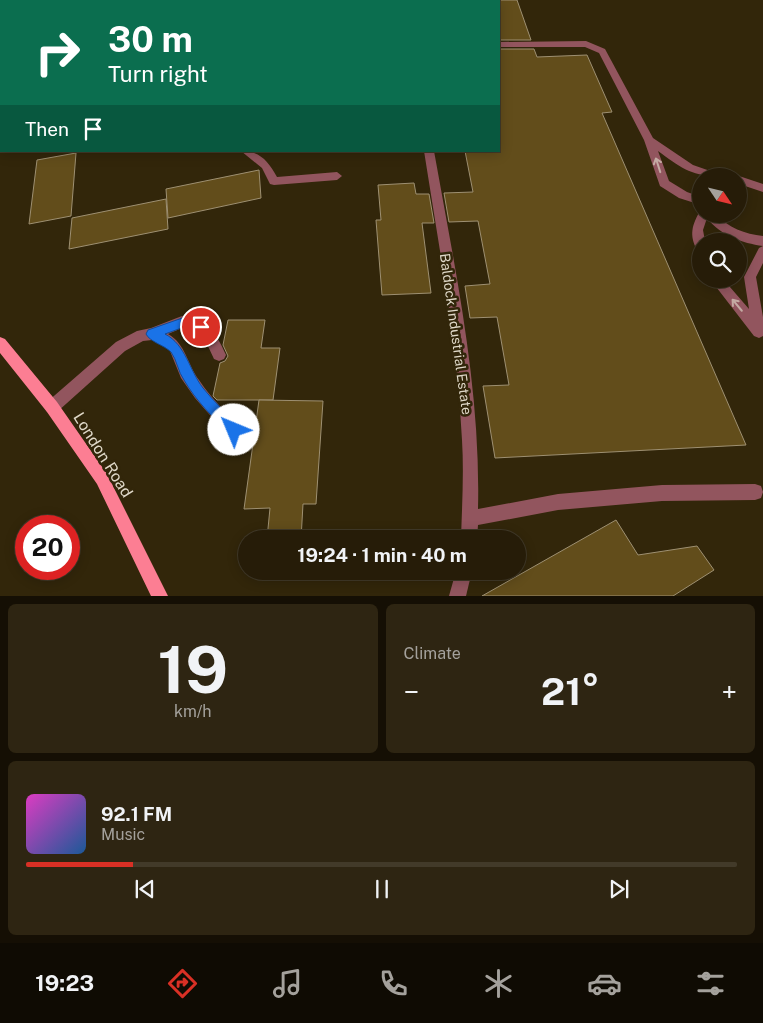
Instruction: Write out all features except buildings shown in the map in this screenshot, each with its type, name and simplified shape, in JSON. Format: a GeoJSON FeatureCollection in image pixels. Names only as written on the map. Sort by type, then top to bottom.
{"type":"FeatureCollection","features":[{"type":"Feature","properties":{"kind":"main road","name":"London Road"},"geometry":{"type":"LineString","coordinates":[[0,343],[52,407],[102,480],[160,596]]}},
{"type":"Feature","properties":{"kind":"lane"},"geometry":{"type":"LineString","coordinates":[[500,44],[586,44],[602,51],[649,140],[664,183],[683,195],[692,198]]}},
{"type":"Feature","properties":{"kind":"lane"},"geometry":{"type":"LineString","coordinates":[[649,140],[692,169]]}},
{"type":"Feature","properties":{"kind":"lane"},"geometry":{"type":"LineString","coordinates":[[247,152],[266,166],[274,181],[337,176]]}},
{"type":"Feature","properties":{"kind":"lane","name":"Baldock Industrial Estate"},"geometry":{"type":"LineString","coordinates":[[429,152],[457,321],[471,447],[469,530]]}},
{"type":"Feature","properties":{"kind":"lane"},"geometry":{"type":"LineString","coordinates":[[748,183],[763,188]]}},
{"type":"Feature","properties":{"kind":"lane"},"geometry":{"type":"LineString","coordinates":[[719,223],[737,236],[763,241]]}},
{"type":"Feature","properties":{"kind":"lane"},"geometry":{"type":"LineString","coordinates":[[761,335],[750,277],[763,251]]}},
{"type":"Feature","properties":{"kind":"lane"},"geometry":{"type":"LineString","coordinates":[[723,288],[761,335]]}},
{"type":"Feature","properties":{"kind":"lane"},"geometry":{"type":"LineString","coordinates":[[52,407],[124,344],[142,334],[152,334],[182,322],[194,323],[212,340],[219,355]]}},
{"type":"Feature","properties":{"kind":"lane"},"geometry":{"type":"LineString","coordinates":[[152,334],[169,342],[177,351],[186,374],[199,393],[244,439]]}},
{"type":"Feature","properties":{"kind":"lane"},"geometry":{"type":"LineString","coordinates":[[470,518],[558,502],[652,494],[755,492]]}},
{"type":"Feature","properties":{"kind":"lane"},"geometry":{"type":"LineString","coordinates":[[457,596],[461,580]]}},
{"type":"Feature","properties":{"kind":"route"},"geometry":{"type":"LineString","coordinates":[[201,327],[188,321],[152,334],[169,342],[177,351],[186,374],[199,393],[234,430]]}}]}
